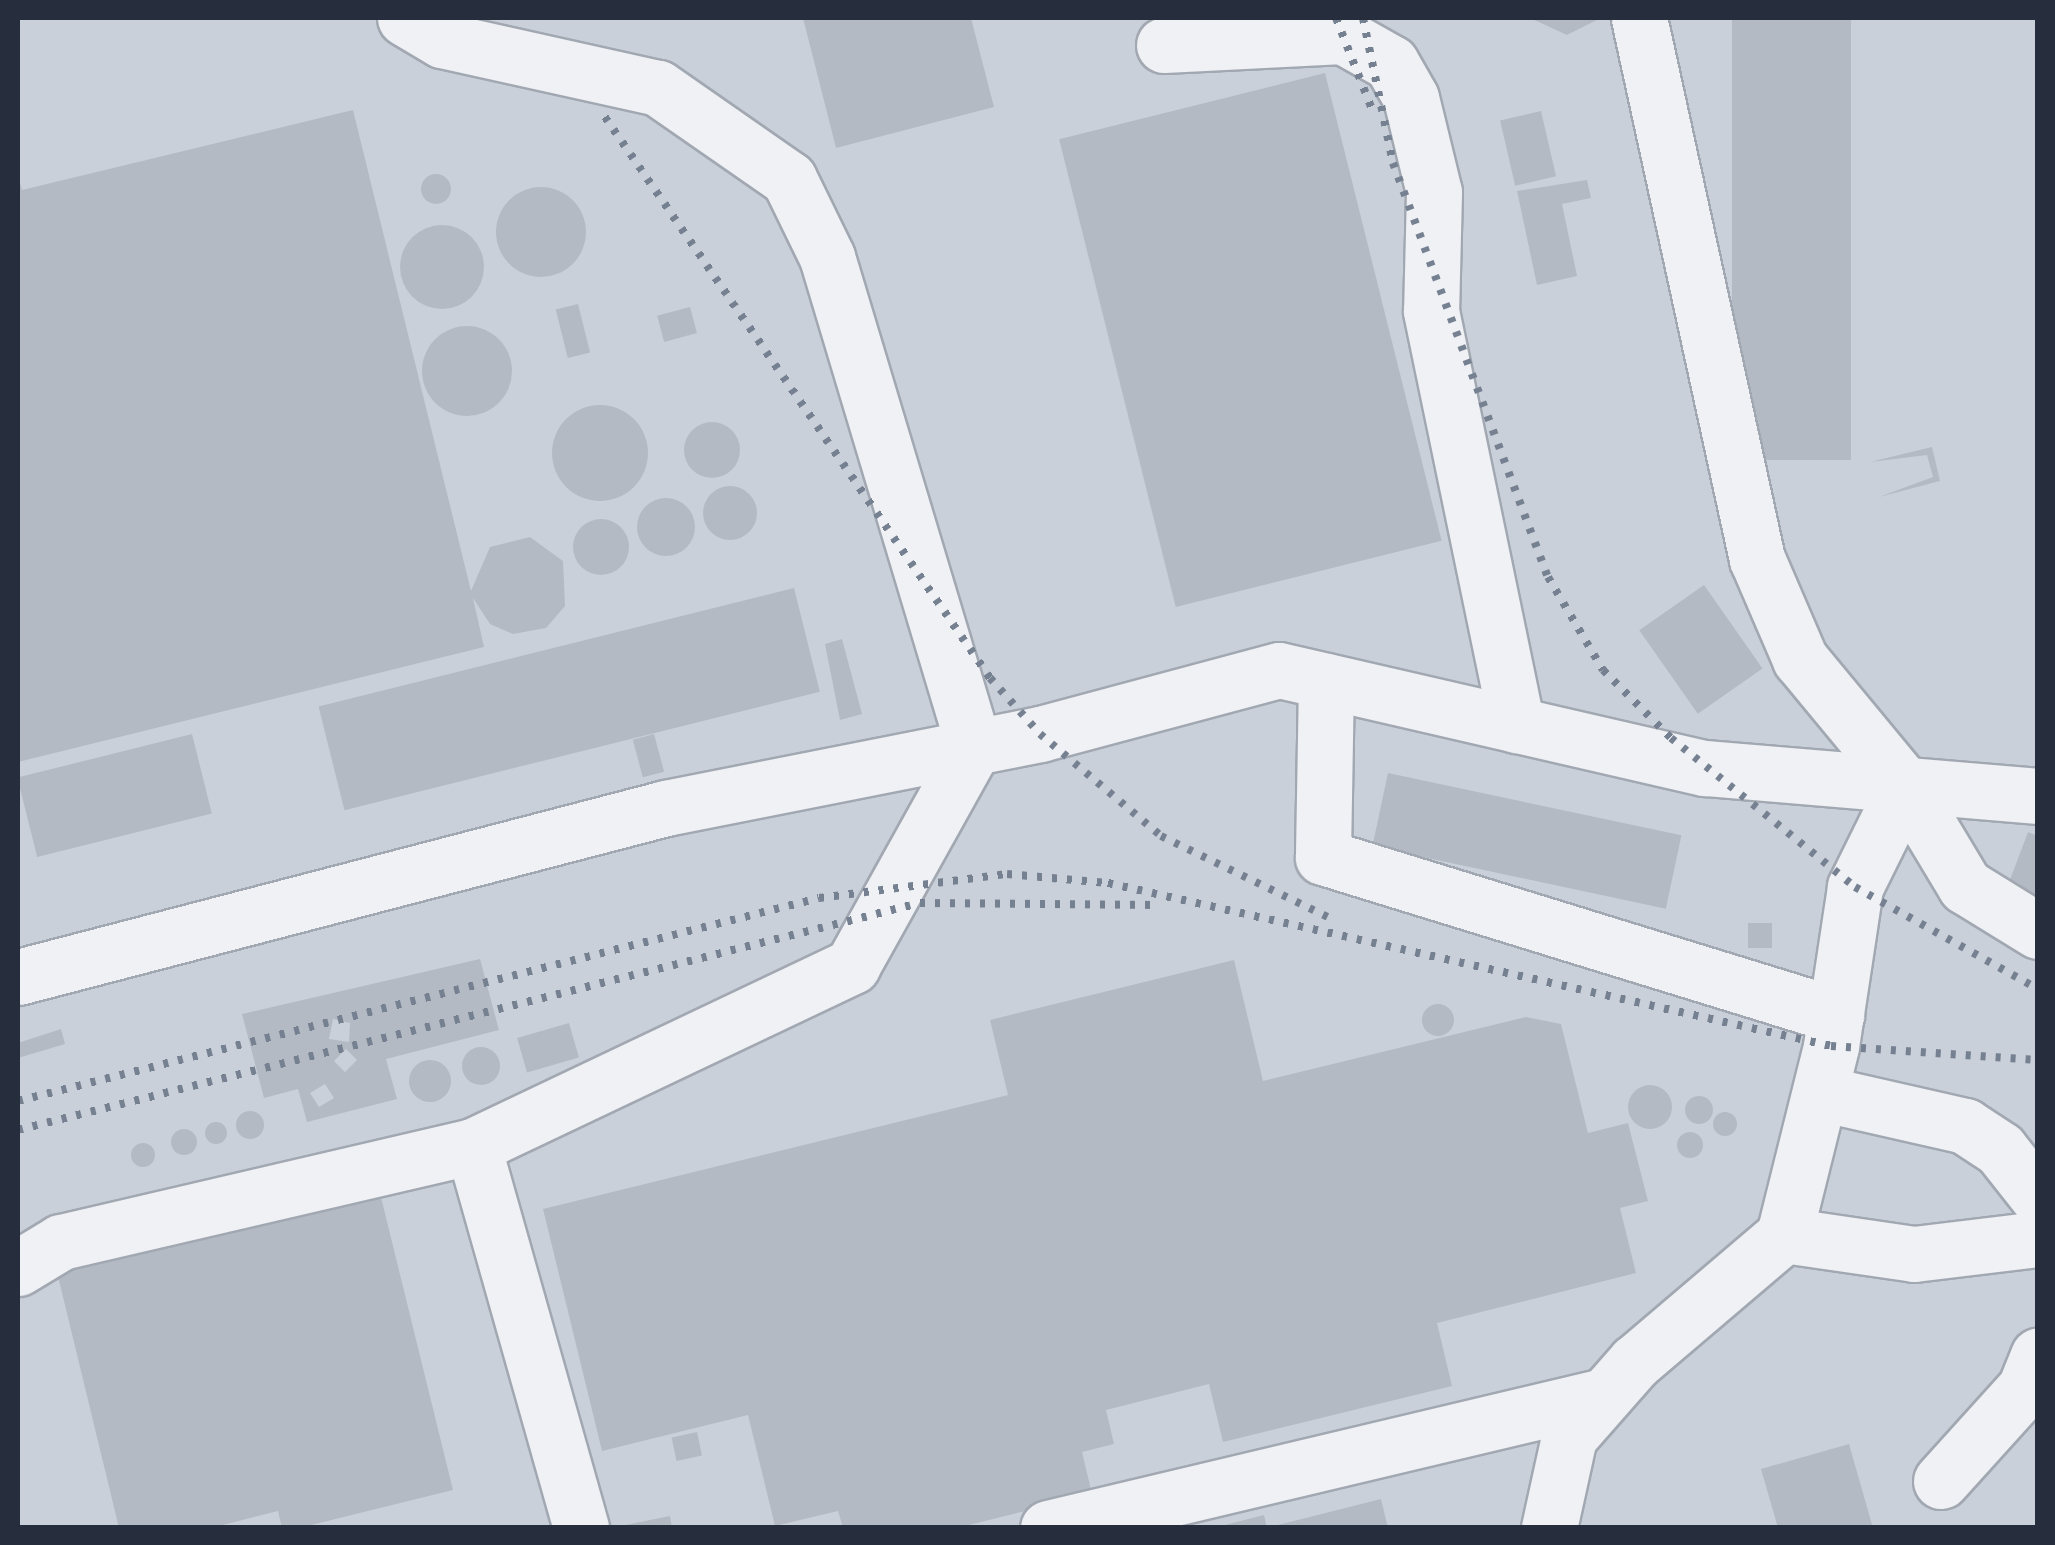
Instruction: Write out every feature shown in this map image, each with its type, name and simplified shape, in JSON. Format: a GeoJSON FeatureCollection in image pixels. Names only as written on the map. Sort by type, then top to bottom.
{"type":"FeatureCollection","features":[{"type":"Feature","properties":{"kind":"lane"},"geometry":{"type":"LineString","coordinates":[[18,1268],[61,1242],[472,1146],[852,966],[974,747],[827,257],[788,179],[658,88],[442,40],[404,18]]}},
{"type":"Feature","properties":{"kind":"lane"},"geometry":{"type":"LineString","coordinates":[[1639,18],[1757,559],[1800,659],[1905,786],[1965,886],[2038,930]]}},
{"type":"Feature","properties":{"kind":"lane"},"geometry":{"type":"LineString","coordinates":[[1164,45],[1343,36],[1391,63],[1411,98],[1434,192],[1431,311],[1517,725]]}},
{"type":"Feature","properties":{"kind":"lane"},"geometry":{"type":"LineString","coordinates":[[18,977],[666,808],[974,747],[1278,670],[1706,768],[2038,796]]}},
{"type":"Feature","properties":{"kind":"lane"},"geometry":{"type":"LineString","coordinates":[[1326,681],[1323,857],[1836,1015]]}},
{"type":"Feature","properties":{"kind":"lane"},"geometry":{"type":"LineString","coordinates":[[1549,1528],[1569,1437],[1604,1396],[1784,1235],[1836,1015],[1855,888],[1905,786]]}},
{"type":"Feature","properties":{"kind":"lane"},"geometry":{"type":"LineString","coordinates":[[1820,1093],[1965,1126],[2000,1149],[2038,1197]]}},
{"type":"Feature","properties":{"kind":"lane"},"geometry":{"type":"LineString","coordinates":[[472,1146],[581,1528]]}},
{"type":"Feature","properties":{"kind":"lane"},"geometry":{"type":"LineString","coordinates":[[1784,1235],[1914,1254],[2038,1239]]}},
{"type":"Feature","properties":{"kind":"lane"},"geometry":{"type":"LineString","coordinates":[[1940,1481],[2025,1388],[2038,1356]]}},
{"type":"Feature","properties":{"kind":"lane"},"geometry":{"type":"LineString","coordinates":[[1048,1528],[1604,1396]]}},
{"type":"Feature","properties":{"kind":"shaded area"},"geometry":{"type":"Polygon","coordinates":[[[18,18],[2037,18],[2037,1527],[18,1527],[18,18]]]}},
{"type":"Feature","properties":{"kind":"building"},"geometry":{"type":"Polygon","coordinates":[[[803,18],[971,18],[994,107],[836,148],[803,18]]]}},
{"type":"Feature","properties":{"kind":"building"},"geometry":{"type":"Polygon","coordinates":[[[1530,18],[1601,18],[1567,35],[1530,18]]]}},
{"type":"Feature","properties":{"kind":"building"},"geometry":{"type":"Polygon","coordinates":[[[1732,18],[1851,18],[1851,460],[1732,460],[1732,18]]]}},
{"type":"Feature","properties":{"kind":"building"},"geometry":{"type":"Polygon","coordinates":[[[1325,73],[1442,541],[1176,607],[1059,139],[1325,73]]]}},
{"type":"Feature","properties":{"kind":"building"},"geometry":{"type":"Polygon","coordinates":[[[353,110],[471,591],[490,547],[530,537],[563,561],[565,606],[546,628],[513,634],[490,624],[473,598],[484,647],[18,762],[18,176],[22,190],[353,110]]]}},
{"type":"Feature","properties":{"kind":"building"},"geometry":{"type":"Polygon","coordinates":[[[1541,111],[1556,176],[1515,186],[1500,120],[1541,111]]]}},
{"type":"Feature","properties":{"kind":"building"},"geometry":{"type":"Polygon","coordinates":[[[436,174],[450,183],[451,189],[442,203],[436,204],[422,195],[421,189],[430,175],[436,174]]]}},
{"type":"Feature","properties":{"kind":"building"},"geometry":{"type":"Polygon","coordinates":[[[1587,180],[1591,198],[1562,204],[1577,276],[1537,285],[1517,191],[1587,180]]]}},
{"type":"Feature","properties":{"kind":"building"},"geometry":{"type":"Polygon","coordinates":[[[541,187],[573,200],[586,232],[573,264],[541,277],[509,264],[496,232],[509,200],[541,187]]]}},
{"type":"Feature","properties":{"kind":"building"},"geometry":{"type":"Polygon","coordinates":[[[442,225],[465,232],[477,244],[484,267],[477,290],[465,302],[442,309],[419,302],[407,290],[400,267],[407,244],[419,232],[442,225]]]}},
{"type":"Feature","properties":{"kind":"building"},"geometry":{"type":"Polygon","coordinates":[[[578,304],[590,353],[568,358],[556,310],[578,304]]]}},
{"type":"Feature","properties":{"kind":"building"},"geometry":{"type":"Polygon","coordinates":[[[690,307],[697,333],[664,342],[657,316],[690,307]]]}},
{"type":"Feature","properties":{"kind":"building"},"geometry":{"type":"Polygon","coordinates":[[[467,326],[499,339],[512,371],[499,403],[467,416],[435,403],[422,371],[435,339],[467,326]]]}},
{"type":"Feature","properties":{"kind":"building"},"geometry":{"type":"Polygon","coordinates":[[[600,405],[618,409],[634,419],[644,435],[648,453],[644,471],[634,487],[618,497],[600,501],[582,497],[566,487],[556,471],[552,453],[556,435],[566,419],[582,409],[600,405]]]}},
{"type":"Feature","properties":{"kind":"building"},"geometry":{"type":"Polygon","coordinates":[[[712,422],[732,430],[740,450],[732,470],[712,478],[692,470],[684,450],[692,430],[712,422]]]}},
{"type":"Feature","properties":{"kind":"building"},"geometry":{"type":"Polygon","coordinates":[[[1932,447],[1940,481],[1879,497],[1933,477],[1927,455],[1870,462],[1932,447]]]}},
{"type":"Feature","properties":{"kind":"building"},"geometry":{"type":"Polygon","coordinates":[[[730,486],[749,494],[757,513],[749,532],[730,540],[711,532],[703,513],[711,494],[730,486]]]}},
{"type":"Feature","properties":{"kind":"building"},"geometry":{"type":"Polygon","coordinates":[[[666,498],[686,507],[695,527],[686,547],[666,556],[646,547],[637,527],[646,507],[666,498]]]}},
{"type":"Feature","properties":{"kind":"building"},"geometry":{"type":"Polygon","coordinates":[[[601,519],[621,527],[629,547],[621,567],[601,575],[581,567],[573,547],[581,527],[601,519]]]}},
{"type":"Feature","properties":{"kind":"building"},"geometry":{"type":"Polygon","coordinates":[[[1704,585],[1763,669],[1698,714],[1639,630],[1704,585]]]}},
{"type":"Feature","properties":{"kind":"building"},"geometry":{"type":"Polygon","coordinates":[[[794,588],[820,692],[344,810],[319,707],[794,588]]]}},
{"type":"Feature","properties":{"kind":"building"},"geometry":{"type":"Polygon","coordinates":[[[842,639],[862,714],[840,720],[825,644],[842,639]]]}},
{"type":"Feature","properties":{"kind":"building"},"geometry":{"type":"Polygon","coordinates":[[[192,734],[212,814],[37,857],[18,777],[192,734]]]}},
{"type":"Feature","properties":{"kind":"building"},"geometry":{"type":"Polygon","coordinates":[[[654,734],[664,772],[643,777],[633,740],[654,734]]]}},
{"type":"Feature","properties":{"kind":"building"},"geometry":{"type":"Polygon","coordinates":[[[1388,773],[1681,835],[1666,909],[1372,846],[1388,773]]]}},
{"type":"Feature","properties":{"kind":"building"},"geometry":{"type":"Polygon","coordinates":[[[2028,832],[2038,836],[2038,897],[2008,885],[2028,832]]]}},
{"type":"Feature","properties":{"kind":"building"},"geometry":{"type":"Polygon","coordinates":[[[1748,923],[1772,923],[1772,948],[1748,948],[1748,923]]]}},
{"type":"Feature","properties":{"kind":"building"},"geometry":{"type":"Polygon","coordinates":[[[480,959],[499,1030],[386,1059],[397,1099],[307,1122],[298,1089],[264,1098],[242,1014],[480,959]],[[333,1019],[329,1039],[349,1042],[350,1023],[333,1019]],[[346,1049],[334,1061],[345,1072],[357,1060],[346,1049]],[[325,1084],[310,1093],[319,1107],[334,1098],[325,1084]]]}},
{"type":"Feature","properties":{"kind":"building"},"geometry":{"type":"Polygon","coordinates":[[[1234,960],[1263,1081],[1526,1017],[1561,1024],[1588,1133],[1628,1123],[1648,1201],[1620,1208],[1636,1273],[1437,1323],[1452,1386],[1223,1442],[1209,1384],[1106,1410],[1114,1444],[1082,1452],[1092,1494],[957,1528],[843,1528],[838,1511],[775,1526],[748,1415],[602,1451],[543,1209],[1008,1095],[990,1020],[1234,960]]]}},
{"type":"Feature","properties":{"kind":"building"},"geometry":{"type":"Polygon","coordinates":[[[1438,1004],[1449,1009],[1454,1020],[1449,1031],[1438,1036],[1427,1031],[1422,1020],[1427,1009],[1438,1004]]]}},
{"type":"Feature","properties":{"kind":"building"},"geometry":{"type":"Polygon","coordinates":[[[569,1023],[579,1058],[527,1072],[517,1038],[569,1023]]]}},
{"type":"Feature","properties":{"kind":"building"},"geometry":{"type":"Polygon","coordinates":[[[61,1029],[65,1044],[18,1058],[18,1043],[61,1029]]]}},
{"type":"Feature","properties":{"kind":"building"},"geometry":{"type":"Polygon","coordinates":[[[481,1047],[494,1053],[500,1066],[494,1079],[481,1085],[468,1079],[462,1066],[468,1053],[481,1047]]]}},
{"type":"Feature","properties":{"kind":"building"},"geometry":{"type":"Polygon","coordinates":[[[430,1060],[445,1066],[451,1081],[445,1096],[430,1102],[415,1096],[409,1081],[415,1066],[430,1060]]]}},
{"type":"Feature","properties":{"kind":"building"},"geometry":{"type":"Polygon","coordinates":[[[1650,1085],[1665,1092],[1672,1107],[1665,1122],[1650,1129],[1635,1122],[1628,1107],[1635,1092],[1650,1085]]]}},
{"type":"Feature","properties":{"kind":"building"},"geometry":{"type":"Polygon","coordinates":[[[1699,1096],[1709,1100],[1713,1110],[1709,1120],[1699,1124],[1689,1120],[1685,1110],[1689,1100],[1699,1096]]]}},
{"type":"Feature","properties":{"kind":"building"},"geometry":{"type":"Polygon","coordinates":[[[250,1111],[260,1115],[264,1125],[260,1135],[250,1139],[240,1135],[236,1125],[240,1115],[250,1111]]]}},
{"type":"Feature","properties":{"kind":"building"},"geometry":{"type":"Polygon","coordinates":[[[1725,1112],[1734,1115],[1734,1133],[1725,1136],[1716,1133],[1713,1124],[1716,1115],[1725,1112]]]}},
{"type":"Feature","properties":{"kind":"building"},"geometry":{"type":"Polygon","coordinates":[[[212,1122],[220,1122],[227,1133],[220,1144],[212,1144],[205,1137],[205,1129],[212,1122]]]}},
{"type":"Feature","properties":{"kind":"building"},"geometry":{"type":"Polygon","coordinates":[[[184,1129],[193,1133],[197,1142],[193,1151],[184,1155],[175,1151],[171,1142],[175,1133],[184,1129]]]}},
{"type":"Feature","properties":{"kind":"building"},"geometry":{"type":"Polygon","coordinates":[[[1690,1132],[1699,1136],[1703,1145],[1699,1154],[1690,1158],[1681,1154],[1677,1145],[1681,1136],[1690,1132]]]}},
{"type":"Feature","properties":{"kind":"building"},"geometry":{"type":"Polygon","coordinates":[[[143,1143],[152,1146],[152,1164],[143,1167],[134,1164],[131,1155],[134,1146],[143,1143]]]}},
{"type":"Feature","properties":{"kind":"building"},"geometry":{"type":"Polygon","coordinates":[[[379,1189],[453,1490],[299,1528],[282,1528],[278,1511],[211,1528],[119,1528],[56,1268],[379,1189]]]}},
{"type":"Feature","properties":{"kind":"building"},"geometry":{"type":"Polygon","coordinates":[[[697,1432],[702,1455],[677,1461],[672,1437],[697,1432]]]}},
{"type":"Feature","properties":{"kind":"building"},"geometry":{"type":"Polygon","coordinates":[[[1849,1444],[1873,1528],[1778,1528],[1761,1469],[1849,1444]]]}},
{"type":"Feature","properties":{"kind":"building"},"geometry":{"type":"Polygon","coordinates":[[[1381,1499],[1388,1528],[1274,1528],[1274,1526],[1381,1499]]]}},
{"type":"Feature","properties":{"kind":"building"},"geometry":{"type":"Polygon","coordinates":[[[1264,1515],[1267,1528],[1221,1528],[1221,1526],[1264,1515]]]}},
{"type":"Feature","properties":{"kind":"building"},"geometry":{"type":"Polygon","coordinates":[[[670,1516],[672,1528],[620,1528],[620,1526],[670,1516]]]}},
{"type":"Feature","properties":{"kind":"railway"},"geometry":{"type":"LineString","coordinates":[[1336,18],[1371,107]]}},
{"type":"Feature","properties":{"kind":"railway"},"geometry":{"type":"LineString","coordinates":[[1363,18],[1393,163],[1548,577],[1603,670],[1671,738],[1855,887],[2038,989]]}},
{"type":"Feature","properties":{"kind":"railway"},"geometry":{"type":"LineString","coordinates":[[605,117],[990,678],[1040,734],[1161,836],[1332,919]]}},
{"type":"Feature","properties":{"kind":"railway"},"geometry":{"type":"LineString","coordinates":[[18,1101],[819,898],[1007,874],[1108,883],[1831,1046],[2038,1060]]}},
{"type":"Feature","properties":{"kind":"railway"},"geometry":{"type":"LineString","coordinates":[[18,1130],[920,903],[1157,905]]}}]}
